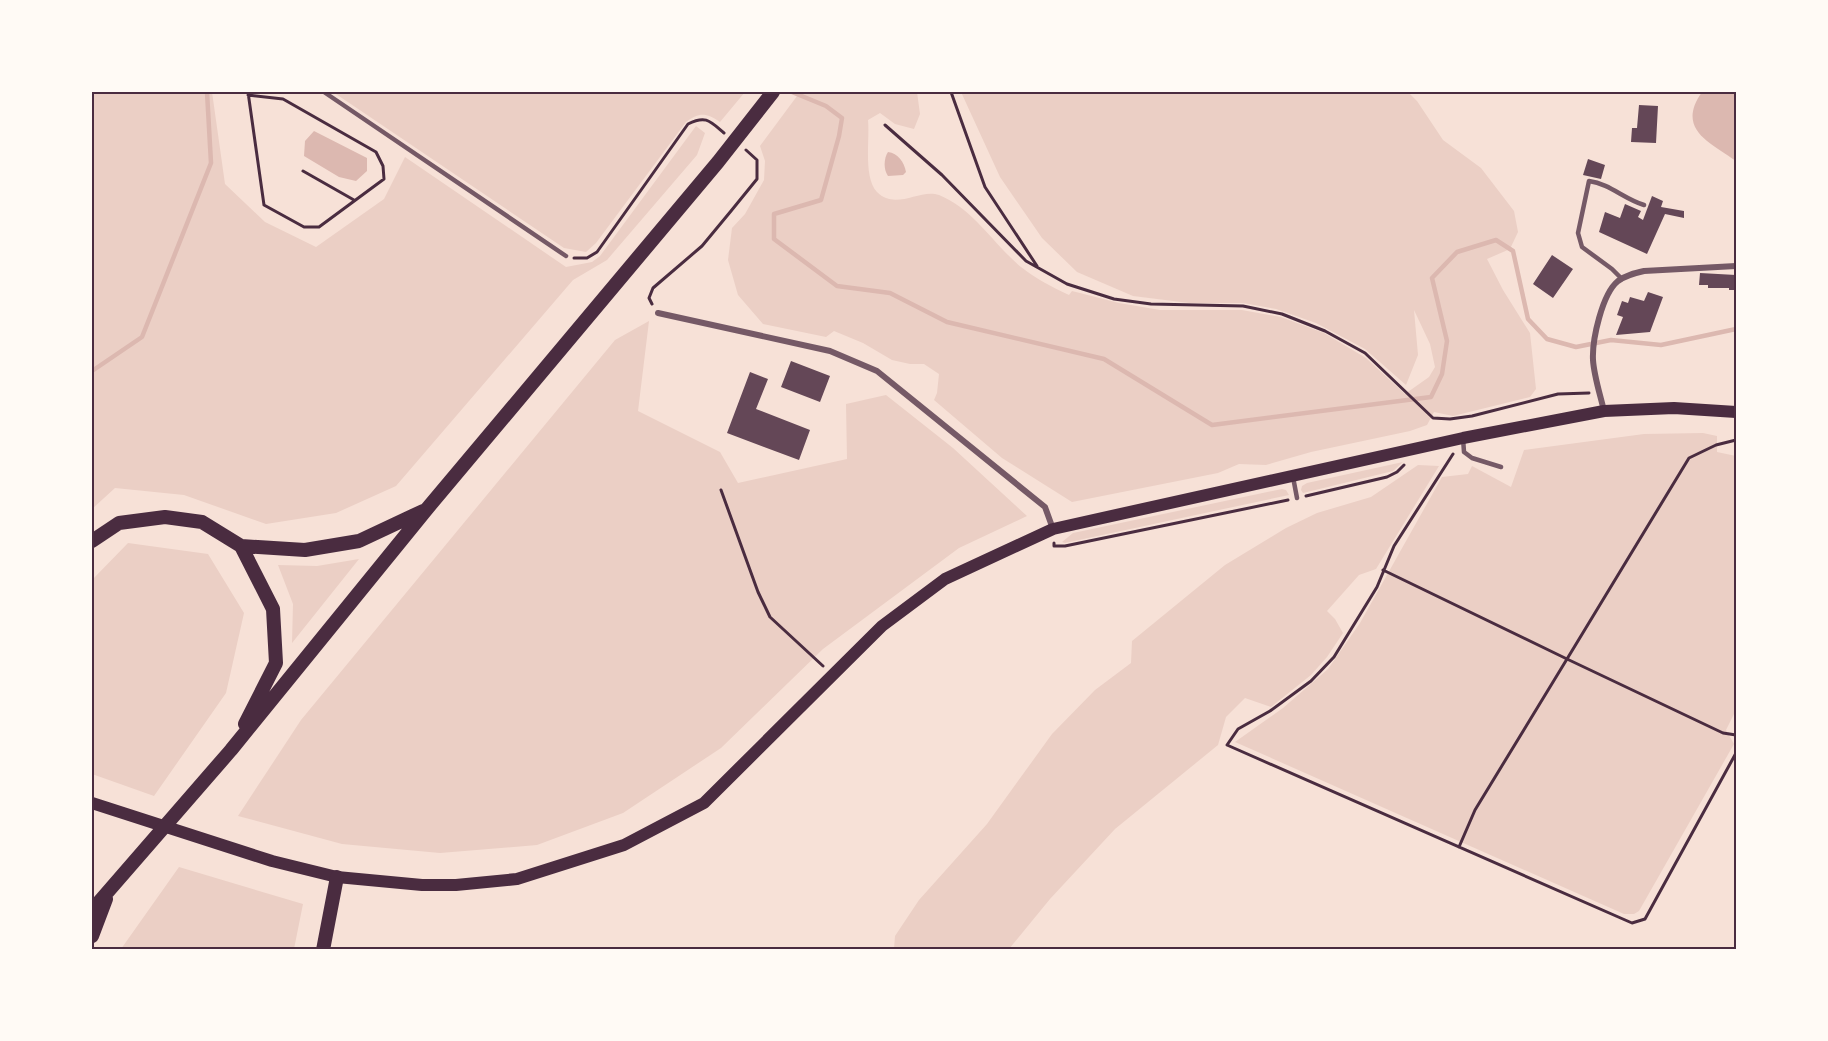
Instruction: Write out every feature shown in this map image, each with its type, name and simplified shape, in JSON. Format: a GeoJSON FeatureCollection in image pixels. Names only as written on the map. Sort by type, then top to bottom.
{"type":"FeatureCollection","features":[{"type":"Feature","properties":{"kind":"highway"},"geometry":{"type":"LineString","coordinates":[[92,910],[231,750],[426,510],[718,162],[773,92]]}},
{"type":"Feature","properties":{"kind":"highway"},"geometry":{"type":"LineString","coordinates":[[92,541],[119,523],[165,517],[202,522],[241,546],[305,550],[359,541],[426,510]]}},
{"type":"Feature","properties":{"kind":"highway"},"geometry":{"type":"LineString","coordinates":[[231,750],[276,663],[273,609],[241,546]]}},
{"type":"Feature","properties":{"kind":"highway"},"geometry":{"type":"LineString","coordinates":[[323,950],[338,877]]}},
{"type":"Feature","properties":{"kind":"highway"},"geometry":{"type":"LineString","coordinates":[[92,936],[109,892]]}},
{"type":"Feature","properties":{"kind":"main road"},"geometry":{"type":"LineString","coordinates":[[92,803],[272,861],[338,877],[422,885],[456,885],[517,879],[624,845],[704,803],[882,626],[945,579],[1053,529],[1463,438],[1604,411],[1674,408],[1737,411]]}},
{"type":"Feature","properties":{"kind":"street"},"geometry":{"type":"LineString","coordinates":[[1604,411],[1593,361],[1596,326],[1612,288],[1630,274],[1644,271],[1737,266]]}},
{"type":"Feature","properties":{"kind":"street"},"geometry":{"type":"LineString","coordinates":[[658,313],[819,348],[877,371],[1045,507],[1053,529]]}},
{"type":"Feature","properties":{"kind":"lane"},"geometry":{"type":"LineString","coordinates":[[324,92],[566,256]]}},
{"type":"Feature","properties":{"kind":"lane"},"geometry":{"type":"LineString","coordinates":[[1622,279],[1612,268],[1587,253],[1579,241],[1578,233],[1589,182],[1597,182],[1627,199],[1644,205]]}},
{"type":"Feature","properties":{"kind":"lane"},"geometry":{"type":"LineString","coordinates":[[1463,438],[1464,452],[1472,458],[1501,467]]}},
{"type":"Feature","properties":{"kind":"lane"},"geometry":{"type":"LineString","coordinates":[[1293,476],[1297,498]]}},
{"type":"Feature","properties":{"kind":"path"},"geometry":{"type":"LineString","coordinates":[[951,92],[985,187],[1039,269]]}},
{"type":"Feature","properties":{"kind":"path"},"geometry":{"type":"LineString","coordinates":[[248,93],[283,99],[376,152],[384,166],[384,178],[319,227],[304,226],[264,205],[248,93]]}},
{"type":"Feature","properties":{"kind":"path"},"geometry":{"type":"LineString","coordinates":[[566,256],[587,258],[597,252],[688,124],[698,119]]}},
{"type":"Feature","properties":{"kind":"path"},"geometry":{"type":"LineString","coordinates":[[885,125],[942,175],[1026,261],[1067,284],[1114,299],[1152,304],[1243,306],[1282,314],[1325,331],[1365,353],[1433,418],[1450,419],[1472,416],[1558,394],[1600,393]]}},
{"type":"Feature","properties":{"kind":"path"},"geometry":{"type":"LineString","coordinates":[[658,313],[652,306],[650,292],[702,246],[757,178],[757,160],[752,154]]}},
{"type":"Feature","properties":{"kind":"path"},"geometry":{"type":"LineString","coordinates":[[303,171],[354,200]]}},
{"type":"Feature","properties":{"kind":"path"},"geometry":{"type":"LineString","coordinates":[[1463,438],[1394,546],[1377,587],[1334,657],[1311,681],[1270,711],[1238,729],[1227,745],[1632,922],[1645,919],[1737,753]]}},
{"type":"Feature","properties":{"kind":"path"},"geometry":{"type":"LineString","coordinates":[[1459,847],[1475,810],[1689,458],[1716,445],[1737,440]]}},
{"type":"Feature","properties":{"kind":"path"},"geometry":{"type":"LineString","coordinates":[[1443,456],[1453,454]]}},
{"type":"Feature","properties":{"kind":"path"},"geometry":{"type":"LineString","coordinates":[[1053,529],[1054,546],[1065,546],[1387,477],[1404,465],[1414,463]]}},
{"type":"Feature","properties":{"kind":"path"},"geometry":{"type":"LineString","coordinates":[[721,490],[758,592],[770,617],[833,675]]}},
{"type":"Feature","properties":{"kind":"path"},"geometry":{"type":"LineString","coordinates":[[1383,570],[1723,733],[1737,735]]}},
{"type":"Feature","properties":{"kind":"shaded area"},"geometry":{"type":"Polygon","coordinates":[[[92,92],[212,92],[225,184],[265,222],[316,247],[384,199],[405,157],[566,267],[592,262],[600,256],[696,126],[705,133],[697,155],[607,260],[573,280],[396,486],[336,513],[266,524],[184,495],[115,488],[92,509],[92,92]]]}},
{"type":"Feature","properties":{"kind":"shaded area"},"geometry":{"type":"Polygon","coordinates":[[[333,92],[745,92],[720,122],[703,115],[686,122],[596,243],[586,252],[564,248],[333,92]]]}},
{"type":"Feature","properties":{"kind":"shaded area"},"geometry":{"type":"Polygon","coordinates":[[[800,92],[917,92],[920,114],[914,129],[895,124],[880,113],[868,120],[870,177],[877,192],[892,200],[932,194],[951,201],[973,218],[1021,267],[1056,289],[1069,295],[1072,291],[1119,303],[1160,310],[1242,310],[1281,317],[1324,333],[1366,358],[1405,394],[1429,377],[1435,367],[1430,344],[1414,310],[1418,355],[1406,385],[1365,349],[1316,323],[1276,309],[1243,303],[1189,303],[1133,296],[1077,272],[1042,238],[1000,177],[961,92],[1408,92],[1417,101],[1443,140],[1481,168],[1514,211],[1518,232],[1510,249],[1487,259],[1530,333],[1536,389],[1530,397],[1453,416],[1434,412],[1427,425],[1410,431],[1311,452],[1266,465],[1239,464],[1218,473],[1072,502],[1002,458],[934,400],[939,374],[924,364],[892,360],[863,343],[834,331],[826,337],[763,324],[738,295],[728,260],[732,228],[745,214],[764,180],[765,161],[760,146],[800,92]]]}},
{"type":"Feature","properties":{"kind":"shaded area"},"geometry":{"type":"Polygon","coordinates":[[[1702,92],[1736,92],[1736,161],[1707,141],[1694,125],[1695,105],[1702,92]]]}},
{"type":"Feature","properties":{"kind":"shaded area"},"geometry":{"type":"Polygon","coordinates":[[[314,131],[367,158],[367,171],[356,181],[339,177],[304,156],[305,141],[314,131]]]}},
{"type":"Feature","properties":{"kind":"shaded area"},"geometry":{"type":"Polygon","coordinates":[[[888,152],[898,156],[902,162],[906,172],[903,175],[888,176],[885,164],[888,152]]]}},
{"type":"Feature","properties":{"kind":"shaded area"},"geometry":{"type":"Polygon","coordinates":[[[649,321],[638,411],[720,452],[738,483],[847,459],[846,404],[886,395],[953,448],[1027,516],[959,548],[823,649],[721,748],[623,813],[537,845],[440,853],[342,844],[238,816],[301,720],[615,340],[649,321]]]}},
{"type":"Feature","properties":{"kind":"shaded area"},"geometry":{"type":"Polygon","coordinates":[[[1703,433],[1717,436],[1717,452],[1736,456],[1736,710],[1726,730],[1734,744],[1639,911],[1634,914],[1624,914],[1235,742],[1283,708],[1328,669],[1360,623],[1442,477],[1468,474],[1472,466],[1511,487],[1524,450],[1644,434],[1703,433]]]}},
{"type":"Feature","properties":{"kind":"shaded area"},"geometry":{"type":"Polygon","coordinates":[[[1403,462],[1393,471],[1303,493],[1301,490],[1302,486],[1307,483],[1403,462]]]}},
{"type":"Feature","properties":{"kind":"shaded area"},"geometry":{"type":"Polygon","coordinates":[[[1418,465],[1439,466],[1376,569],[1359,575],[1327,611],[1343,633],[1327,657],[1311,675],[1271,707],[1245,698],[1226,717],[1218,745],[1115,829],[1050,899],[1009,949],[894,949],[895,936],[919,900],[987,824],[1052,734],[1095,690],[1131,663],[1132,641],[1225,565],[1286,528],[1317,513],[1371,497],[1418,465]]]}},
{"type":"Feature","properties":{"kind":"shaded area"},"geometry":{"type":"Polygon","coordinates":[[[1286,490],[1289,495],[1062,542],[1073,533],[1286,490]]]}},
{"type":"Feature","properties":{"kind":"shaded area"},"geometry":{"type":"Polygon","coordinates":[[[128,543],[208,554],[244,613],[226,693],[154,796],[92,774],[92,580],[128,543]]]}},
{"type":"Feature","properties":{"kind":"shaded area"},"geometry":{"type":"Polygon","coordinates":[[[359,559],[292,643],[293,604],[278,565],[317,566],[359,559]]]}},
{"type":"Feature","properties":{"kind":"shaded area"},"geometry":{"type":"Polygon","coordinates":[[[179,867],[303,904],[294,949],[121,949],[179,867]]]}},
{"type":"Feature","properties":{"kind":"building"},"geometry":{"type":"Polygon","coordinates":[[[1639,105],[1658,106],[1656,143],[1631,142],[1632,128],[1637,128],[1639,105]]]}},
{"type":"Feature","properties":{"kind":"building"},"geometry":{"type":"Polygon","coordinates":[[[1588,159],[1605,165],[1601,179],[1583,175],[1588,159]]]}},
{"type":"Feature","properties":{"kind":"building"},"geometry":{"type":"Polygon","coordinates":[[[1652,196],[1663,201],[1661,207],[1684,211],[1684,218],[1665,214],[1647,254],[1599,232],[1605,212],[1620,218],[1625,204],[1641,211],[1638,217],[1643,220],[1652,196]]]}},
{"type":"Feature","properties":{"kind":"building"},"geometry":{"type":"Polygon","coordinates":[[[1552,255],[1573,269],[1553,298],[1533,284],[1552,255]]]}},
{"type":"Feature","properties":{"kind":"building"},"geometry":{"type":"Polygon","coordinates":[[[1700,273],[1736,275],[1736,290],[1699,285],[1700,273]]]}},
{"type":"Feature","properties":{"kind":"building"},"geometry":{"type":"Polygon","coordinates":[[[1648,292],[1663,297],[1650,332],[1616,335],[1623,317],[1617,315],[1622,301],[1628,303],[1630,297],[1644,301],[1648,292]]]}},
{"type":"Feature","properties":{"kind":"building"},"geometry":{"type":"Polygon","coordinates":[[[791,361],[830,376],[820,402],[781,387],[791,361]]]}},
{"type":"Feature","properties":{"kind":"building"},"geometry":{"type":"Polygon","coordinates":[[[750,372],[768,379],[756,409],[810,430],[799,460],[727,433],[750,372]]]}},
{"type":"Feature","properties":{"kind":"waterway"},"geometry":{"type":"LineString","coordinates":[[92,371],[142,337],[211,163],[207,92]]}},
{"type":"Feature","properties":{"kind":"waterway"},"geometry":{"type":"LineString","coordinates":[[792,92],[826,106],[842,118],[821,200],[774,214],[774,239],[837,286],[890,293],[947,322],[1104,359],[1212,425],[1431,397],[1442,374],[1447,341],[1432,278],[1457,252],[1496,240],[1513,251],[1528,319],[1547,339],[1576,347],[1611,340],[1661,345],[1736,329]]}}]}
